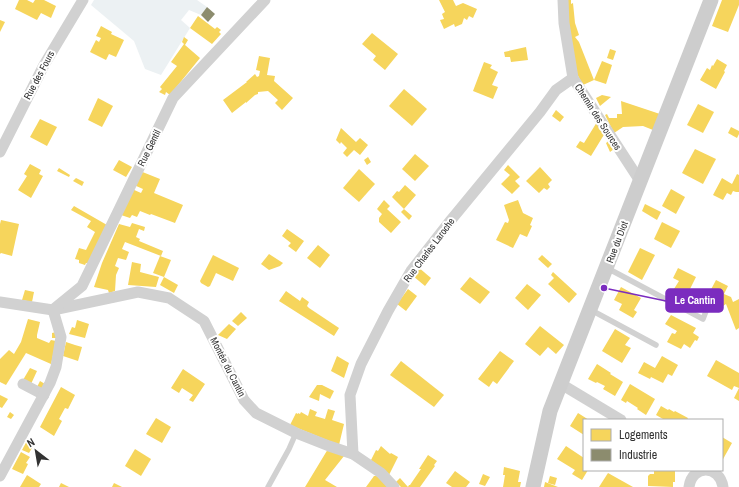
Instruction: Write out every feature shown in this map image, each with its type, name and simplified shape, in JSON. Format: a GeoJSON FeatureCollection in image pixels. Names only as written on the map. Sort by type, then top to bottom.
{"type":"FeatureCollection","features":[{"type":"Feature","properties":{"kind":"street","name":"Rue des Fours"},"geometry":{"type":"LineString","coordinates":[[0,152],[44,65],[83,0]]}},
{"type":"Feature","properties":{"kind":"street","name":"Rue Gentil"},"geometry":{"type":"LineString","coordinates":[[53,310],[82,286],[173,98],[265,0]]}},
{"type":"Feature","properties":{"kind":"street","name":"Chemin des Sources"},"geometry":{"type":"LineString","coordinates":[[563,0],[564,23],[573,78],[640,181]]}},
{"type":"Feature","properties":{"kind":"street","name":"Rue du Diot"},"geometry":{"type":"LineString","coordinates":[[534,487],[550,411],[711,0]]}},
{"type":"Feature","properties":{"kind":"street","name":"Rue Charles Laroche"},"geometry":{"type":"LineString","coordinates":[[353,454],[350,395],[361,364],[388,311],[411,271],[540,112],[556,90],[573,78]]}},
{"type":"Feature","properties":{"kind":"street","name":"Montée du Cantin"},"geometry":{"type":"LineString","coordinates":[[53,310],[138,292],[169,298],[204,321],[244,400],[256,413],[296,433],[353,454],[381,473],[394,487]]}},
{"type":"Feature","properties":{"kind":"street"},"geometry":{"type":"LineString","coordinates":[[0,302],[53,310],[61,337],[56,367],[50,383],[0,476]]}},
{"type":"Feature","properties":{"kind":"street"},"geometry":{"type":"LineString","coordinates":[[23,384],[44,395]]}},
{"type":"Feature","properties":{"kind":"street"},"geometry":{"type":"LineString","coordinates":[[561,384],[619,419]]}},
{"type":"Feature","properties":{"kind":"street"},"geometry":{"type":"LineString","coordinates":[[688,487],[693,476],[700,471]]}},
{"type":"Feature","properties":{"kind":"street"},"geometry":{"type":"LineString","coordinates":[[709,471],[718,476],[723,487]]}},
{"type":"Feature","properties":{"kind":"lane"},"geometry":{"type":"LineString","coordinates":[[607,268],[702,319],[708,306]]}},
{"type":"Feature","properties":{"kind":"lane"},"geometry":{"type":"LineString","coordinates":[[591,309],[656,345]]}},
{"type":"Feature","properties":{"kind":"lane"},"geometry":{"type":"LineString","coordinates":[[268,487],[296,433]]}},
{"type":"Feature","properties":{"kind":"shaded area"},"geometry":{"type":"Polygon","coordinates":[[[94,0],[197,0],[207,7],[201,15],[189,10],[181,20],[190,28],[161,75],[145,69],[134,41],[91,5],[94,0]]]}},
{"type":"Feature","properties":{"kind":"building: Logements"},"geometry":{"type":"Polygon","coordinates":[[[19,0],[27,0],[33,3],[35,0],[44,0],[56,6],[51,18],[41,13],[37,20],[15,9],[19,0]]]}},
{"type":"Feature","properties":{"kind":"building: Logements"},"geometry":{"type":"Polygon","coordinates":[[[439,0],[453,0],[456,6],[463,3],[477,9],[473,18],[469,16],[467,20],[464,18],[462,24],[455,27],[454,24],[444,29],[440,20],[444,19],[442,14],[445,12],[439,0]]]}},
{"type":"Feature","properties":{"kind":"building: Logements"},"geometry":{"type":"Polygon","coordinates":[[[567,0],[571,0],[571,4],[573,3],[575,23],[579,35],[575,37],[579,42],[594,80],[583,85],[577,74],[569,36],[567,0]]]}},
{"type":"Feature","properties":{"kind":"building: Logements"},"geometry":{"type":"Polygon","coordinates":[[[722,0],[739,0],[739,5],[728,32],[712,26],[722,0]]]}},
{"type":"Feature","properties":{"kind":"building: Logements"},"geometry":{"type":"Polygon","coordinates":[[[198,16],[215,29],[217,27],[221,30],[219,32],[221,34],[212,44],[190,28],[198,16]]]}},
{"type":"Feature","properties":{"kind":"building: Logements"},"geometry":{"type":"Polygon","coordinates":[[[0,20],[5,22],[0,32],[0,20]]]}},
{"type":"Feature","properties":{"kind":"building: Logements"},"geometry":{"type":"Polygon","coordinates":[[[101,26],[112,32],[111,34],[124,40],[116,57],[109,54],[106,60],[90,52],[96,40],[99,42],[101,38],[96,36],[101,26]]]}},
{"type":"Feature","properties":{"kind":"building: Logements"},"geometry":{"type":"Polygon","coordinates":[[[372,33],[398,54],[385,70],[373,60],[376,56],[362,44],[372,33]]]}},
{"type":"Feature","properties":{"kind":"building: Logements"},"geometry":{"type":"Polygon","coordinates":[[[184,37],[188,40],[185,45],[200,58],[170,95],[166,92],[165,95],[159,92],[162,89],[160,87],[177,66],[171,62],[184,44],[182,42],[184,37]]]}},
{"type":"Feature","properties":{"kind":"building: Logements"},"geometry":{"type":"Polygon","coordinates":[[[526,47],[528,60],[511,62],[510,57],[505,57],[504,52],[526,47]]]}},
{"type":"Feature","properties":{"kind":"building: Logements"},"geometry":{"type":"Polygon","coordinates":[[[610,49],[616,51],[613,60],[607,58],[610,49]]]}},
{"type":"Feature","properties":{"kind":"building: Logements"},"geometry":{"type":"Polygon","coordinates":[[[259,56],[270,58],[267,75],[275,76],[274,81],[293,98],[282,110],[275,103],[278,100],[268,91],[258,92],[258,94],[232,113],[223,100],[255,74],[257,77],[259,76],[260,71],[256,70],[259,56]]]}},
{"type":"Feature","properties":{"kind":"building: Logements"},"geometry":{"type":"Polygon","coordinates":[[[717,59],[727,65],[716,89],[700,80],[707,68],[710,70],[717,59]]]}},
{"type":"Feature","properties":{"kind":"building: Logements"},"geometry":{"type":"Polygon","coordinates":[[[602,61],[612,65],[606,84],[594,80],[602,61]]]}},
{"type":"Feature","properties":{"kind":"building: Logements"},"geometry":{"type":"Polygon","coordinates":[[[484,62],[492,65],[490,68],[498,72],[492,85],[498,87],[493,99],[473,91],[484,62]]]}},
{"type":"Feature","properties":{"kind":"building: Logements"},"geometry":{"type":"Polygon","coordinates":[[[404,89],[427,109],[412,126],[389,106],[404,89]]]}},
{"type":"Feature","properties":{"kind":"building: Logements"},"geometry":{"type":"Polygon","coordinates":[[[602,95],[611,97],[600,106],[596,98],[602,95]]]}},
{"type":"Feature","properties":{"kind":"building: Logements"},"geometry":{"type":"Polygon","coordinates":[[[98,98],[113,106],[102,127],[88,120],[98,98]]]}},
{"type":"Feature","properties":{"kind":"building: Logements"},"geometry":{"type":"Polygon","coordinates":[[[621,101],[660,114],[653,130],[643,126],[623,127],[614,133],[605,115],[607,114],[609,118],[617,118],[617,114],[622,114],[621,101]]]}},
{"type":"Feature","properties":{"kind":"building: Logements"},"geometry":{"type":"Polygon","coordinates":[[[698,104],[714,112],[703,133],[687,125],[698,104]]]}},
{"type":"Feature","properties":{"kind":"building: Logements"},"geometry":{"type":"Polygon","coordinates":[[[556,110],[564,117],[560,122],[552,116],[556,110]]]}},
{"type":"Feature","properties":{"kind":"building: Logements"},"geometry":{"type":"Polygon","coordinates":[[[40,119],[57,127],[47,146],[30,137],[40,119]]]}},
{"type":"Feature","properties":{"kind":"building: Logements"},"geometry":{"type":"Polygon","coordinates":[[[597,122],[605,133],[591,156],[576,147],[580,141],[584,143],[597,122]]]}},
{"type":"Feature","properties":{"kind":"building: Logements"},"geometry":{"type":"Polygon","coordinates":[[[731,127],[739,131],[737,138],[728,133],[731,127]]]}},
{"type":"Feature","properties":{"kind":"building: Logements"},"geometry":{"type":"Polygon","coordinates":[[[341,128],[356,142],[360,138],[368,145],[360,155],[354,150],[347,157],[343,153],[347,148],[341,142],[340,144],[336,140],[341,128]]]}},
{"type":"Feature","properties":{"kind":"building: Logements"},"geometry":{"type":"Polygon","coordinates":[[[609,141],[614,149],[610,152],[606,143],[609,141]]]}},
{"type":"Feature","properties":{"kind":"building: Logements"},"geometry":{"type":"Polygon","coordinates":[[[695,149],[716,159],[703,184],[682,173],[695,149]]]}},
{"type":"Feature","properties":{"kind":"building: Logements"},"geometry":{"type":"Polygon","coordinates":[[[415,154],[429,166],[415,181],[402,169],[415,154]]]}},
{"type":"Feature","properties":{"kind":"building: Logements"},"geometry":{"type":"Polygon","coordinates":[[[368,157],[371,162],[367,165],[364,160],[368,157]]]}},
{"type":"Feature","properties":{"kind":"building: Logements"},"geometry":{"type":"Polygon","coordinates":[[[119,160],[132,167],[126,177],[113,170],[119,160]]]}},
{"type":"Feature","properties":{"kind":"building: Logements"},"geometry":{"type":"Polygon","coordinates":[[[30,164],[41,170],[39,174],[43,176],[31,198],[18,190],[27,176],[24,174],[30,164]]]}},
{"type":"Feature","properties":{"kind":"building: Logements"},"geometry":{"type":"Polygon","coordinates":[[[508,165],[520,177],[515,181],[520,186],[512,194],[501,184],[510,175],[504,170],[508,165]]]}},
{"type":"Feature","properties":{"kind":"building: Logements"},"geometry":{"type":"Polygon","coordinates":[[[540,167],[552,180],[548,184],[550,187],[547,190],[544,188],[539,193],[526,181],[540,167]]]}},
{"type":"Feature","properties":{"kind":"building: Logements"},"geometry":{"type":"Polygon","coordinates":[[[59,168],[70,175],[69,177],[57,171],[59,168]]]}},
{"type":"Feature","properties":{"kind":"building: Logements"},"geometry":{"type":"Polygon","coordinates":[[[359,169],[375,184],[359,202],[343,188],[359,169]]]}},
{"type":"Feature","properties":{"kind":"building: Logements"},"geometry":{"type":"Polygon","coordinates":[[[140,171],[160,179],[154,193],[183,205],[175,223],[140,211],[137,217],[132,215],[130,218],[121,215],[132,189],[141,193],[143,189],[134,185],[140,171]]]}},
{"type":"Feature","properties":{"kind":"building: Logements"},"geometry":{"type":"Polygon","coordinates":[[[737,174],[739,175],[739,192],[733,191],[731,195],[727,193],[723,200],[713,195],[722,178],[732,184],[737,174]]]}},
{"type":"Feature","properties":{"kind":"building: Logements"},"geometry":{"type":"Polygon","coordinates":[[[76,178],[84,182],[82,186],[73,181],[76,178]]]}},
{"type":"Feature","properties":{"kind":"building: Logements"},"geometry":{"type":"Polygon","coordinates":[[[405,185],[416,195],[404,209],[392,197],[405,185]]]}},
{"type":"Feature","properties":{"kind":"building: Logements"},"geometry":{"type":"Polygon","coordinates":[[[671,189],[685,197],[676,214],[662,206],[671,189]]]}},
{"type":"Feature","properties":{"kind":"building: Logements"},"geometry":{"type":"Polygon","coordinates":[[[384,200],[390,206],[387,209],[401,222],[391,233],[379,222],[379,218],[382,214],[377,209],[384,200]]]}},
{"type":"Feature","properties":{"kind":"building: Logements"},"geometry":{"type":"Polygon","coordinates":[[[518,200],[523,213],[533,218],[530,225],[532,226],[527,237],[520,234],[513,248],[496,240],[505,222],[508,223],[509,220],[504,205],[518,200]]]}},
{"type":"Feature","properties":{"kind":"building: Logements"},"geometry":{"type":"Polygon","coordinates":[[[645,204],[661,212],[657,220],[642,211],[645,204]]]}},
{"type":"Feature","properties":{"kind":"building: Logements"},"geometry":{"type":"Polygon","coordinates":[[[74,206],[107,225],[91,264],[86,263],[85,265],[79,263],[79,260],[75,259],[79,248],[86,250],[95,232],[87,227],[91,221],[71,210],[74,206]]]}},
{"type":"Feature","properties":{"kind":"building: Logements"},"geometry":{"type":"Polygon","coordinates":[[[404,209],[412,216],[409,220],[401,212],[404,209]]]}},
{"type":"Feature","properties":{"kind":"building: Logements"},"geometry":{"type":"Polygon","coordinates":[[[1,220],[19,224],[12,256],[0,254],[1,220]]]}},
{"type":"Feature","properties":{"kind":"building: Logements"},"geometry":{"type":"Polygon","coordinates":[[[662,222],[680,231],[671,248],[654,239],[662,222]]]}},
{"type":"Feature","properties":{"kind":"building: Logements"},"geometry":{"type":"Polygon","coordinates":[[[132,223],[145,227],[144,231],[139,229],[136,237],[140,239],[139,241],[163,251],[161,256],[125,242],[122,249],[129,252],[126,260],[118,258],[115,266],[119,268],[116,275],[115,291],[109,293],[108,290],[94,287],[102,263],[119,224],[130,227],[132,223]]]}},
{"type":"Feature","properties":{"kind":"building: Logements"},"geometry":{"type":"Polygon","coordinates":[[[287,229],[304,241],[296,252],[288,246],[291,243],[282,236],[287,229]]]}},
{"type":"Feature","properties":{"kind":"building: Logements"},"geometry":{"type":"Polygon","coordinates":[[[318,245],[330,255],[320,268],[307,258],[318,245]]]}},
{"type":"Feature","properties":{"kind":"building: Logements"},"geometry":{"type":"Polygon","coordinates":[[[640,248],[655,255],[642,280],[628,272],[640,248]]]}},
{"type":"Feature","properties":{"kind":"building: Logements"},"geometry":{"type":"Polygon","coordinates":[[[269,254],[283,263],[280,266],[269,270],[261,264],[269,254]]]}},
{"type":"Feature","properties":{"kind":"building: Logements"},"geometry":{"type":"Polygon","coordinates":[[[213,255],[239,268],[233,281],[216,273],[210,286],[208,287],[201,283],[200,281],[213,255]]]}},
{"type":"Feature","properties":{"kind":"building: Logements"},"geometry":{"type":"Polygon","coordinates":[[[542,255],[552,264],[548,268],[538,259],[542,255]]]}},
{"type":"Feature","properties":{"kind":"building: Logements"},"geometry":{"type":"Polygon","coordinates":[[[160,256],[171,260],[164,277],[153,273],[160,256]]]}},
{"type":"Feature","properties":{"kind":"building: Logements"},"geometry":{"type":"Polygon","coordinates":[[[132,262],[141,264],[140,272],[159,277],[156,287],[128,285],[132,262]]]}},
{"type":"Feature","properties":{"kind":"building: Logements"},"geometry":{"type":"Polygon","coordinates":[[[418,267],[431,278],[425,286],[413,276],[418,267]]]}},
{"type":"Feature","properties":{"kind":"building: Logements"},"geometry":{"type":"Polygon","coordinates":[[[678,268],[696,277],[688,293],[690,295],[687,300],[672,292],[679,281],[673,278],[678,268]]]}},
{"type":"Feature","properties":{"kind":"building: Logements"},"geometry":{"type":"Polygon","coordinates":[[[553,272],[577,294],[569,303],[548,284],[554,278],[551,275],[553,272]]]}},
{"type":"Feature","properties":{"kind":"building: Logements"},"geometry":{"type":"Polygon","coordinates":[[[164,277],[178,285],[174,293],[160,285],[164,277]]]}},
{"type":"Feature","properties":{"kind":"building: Logements"},"geometry":{"type":"Polygon","coordinates":[[[470,277],[490,292],[480,304],[460,289],[470,277]]]}},
{"type":"Feature","properties":{"kind":"building: Logements"},"geometry":{"type":"Polygon","coordinates":[[[716,280],[728,286],[724,294],[731,297],[733,302],[739,299],[739,328],[736,330],[726,304],[723,306],[707,297],[716,280]]]}},
{"type":"Feature","properties":{"kind":"building: Logements"},"geometry":{"type":"Polygon","coordinates":[[[527,284],[541,295],[528,310],[515,298],[527,284]]]}},
{"type":"Feature","properties":{"kind":"building: Logements"},"geometry":{"type":"Polygon","coordinates":[[[621,287],[641,298],[634,310],[637,312],[633,318],[619,310],[622,304],[614,300],[621,287]]]}},
{"type":"Feature","properties":{"kind":"building: Logements"},"geometry":{"type":"Polygon","coordinates":[[[408,289],[417,296],[406,311],[397,304],[408,289]]]}},
{"type":"Feature","properties":{"kind":"building: Logements"},"geometry":{"type":"Polygon","coordinates":[[[25,290],[34,292],[32,302],[22,300],[25,290]]]}},
{"type":"Feature","properties":{"kind":"building: Logements"},"geometry":{"type":"Polygon","coordinates":[[[286,291],[300,301],[302,297],[309,302],[307,306],[309,308],[339,328],[334,336],[279,301],[286,291]]]}},
{"type":"Feature","properties":{"kind":"building: Logements"},"geometry":{"type":"Polygon","coordinates":[[[241,312],[247,318],[238,326],[232,321],[241,312]]]}},
{"type":"Feature","properties":{"kind":"building: Logements"},"geometry":{"type":"Polygon","coordinates":[[[671,315],[696,328],[693,333],[699,337],[690,348],[684,344],[681,349],[667,342],[672,333],[675,334],[677,331],[665,324],[671,315]]]}},
{"type":"Feature","properties":{"kind":"building: Logements"},"geometry":{"type":"Polygon","coordinates":[[[28,319],[40,322],[37,338],[49,343],[51,340],[56,341],[51,364],[26,353],[6,385],[0,382],[0,359],[9,350],[14,354],[21,342],[28,319]]]}},
{"type":"Feature","properties":{"kind":"building: Logements"},"geometry":{"type":"Polygon","coordinates":[[[77,320],[89,324],[85,338],[69,334],[72,327],[75,328],[77,320]]]}},
{"type":"Feature","properties":{"kind":"building: Logements"},"geometry":{"type":"Polygon","coordinates":[[[229,324],[236,329],[227,339],[218,335],[229,324]]]}},
{"type":"Feature","properties":{"kind":"building: Logements"},"geometry":{"type":"Polygon","coordinates":[[[540,326],[564,345],[556,354],[548,347],[540,356],[525,344],[540,326]]]}},
{"type":"Feature","properties":{"kind":"building: Logements"},"geometry":{"type":"Polygon","coordinates":[[[615,329],[630,338],[625,345],[631,348],[622,363],[602,351],[615,329]]]}},
{"type":"Feature","properties":{"kind":"building: Logements"},"geometry":{"type":"Polygon","coordinates":[[[56,332],[57,338],[52,338],[52,333],[56,332]]]}},
{"type":"Feature","properties":{"kind":"building: Logements"},"geometry":{"type":"Polygon","coordinates":[[[66,342],[82,347],[78,361],[63,356],[66,342]]]}},
{"type":"Feature","properties":{"kind":"building: Logements"},"geometry":{"type":"Polygon","coordinates":[[[500,351],[514,361],[497,384],[493,381],[489,387],[478,379],[500,351]]]}},
{"type":"Feature","properties":{"kind":"building: Logements"},"geometry":{"type":"Polygon","coordinates":[[[337,356],[349,363],[344,378],[331,371],[337,356]]]}},
{"type":"Feature","properties":{"kind":"building: Logements"},"geometry":{"type":"Polygon","coordinates":[[[662,356],[678,365],[672,376],[668,374],[663,383],[638,373],[644,362],[655,368],[662,356]]]}},
{"type":"Feature","properties":{"kind":"building: Logements"},"geometry":{"type":"Polygon","coordinates":[[[716,360],[739,373],[739,388],[734,386],[732,390],[707,376],[716,360]]]}},
{"type":"Feature","properties":{"kind":"building: Logements"},"geometry":{"type":"Polygon","coordinates":[[[401,361],[444,395],[434,407],[390,375],[401,361]]]}},
{"type":"Feature","properties":{"kind":"building: Logements"},"geometry":{"type":"Polygon","coordinates":[[[597,364],[623,382],[615,396],[603,389],[605,386],[588,379],[597,364]]]}},
{"type":"Feature","properties":{"kind":"building: Logements"},"geometry":{"type":"Polygon","coordinates":[[[30,368],[37,371],[31,384],[23,380],[30,368]]]}},
{"type":"Feature","properties":{"kind":"building: Logements"},"geometry":{"type":"Polygon","coordinates":[[[183,369],[205,384],[193,402],[189,400],[193,395],[182,388],[179,393],[171,388],[183,369]]]}},
{"type":"Feature","properties":{"kind":"building: Logements"},"geometry":{"type":"Polygon","coordinates":[[[40,381],[45,384],[43,390],[37,387],[40,381]]]}},
{"type":"Feature","properties":{"kind":"building: Logements"},"geometry":{"type":"Polygon","coordinates":[[[630,384],[655,399],[646,415],[627,401],[626,403],[621,400],[630,384]]]}},
{"type":"Feature","properties":{"kind":"building: Logements"},"geometry":{"type":"Polygon","coordinates":[[[317,385],[322,385],[334,391],[330,399],[320,394],[319,401],[309,397],[317,385]]]}},
{"type":"Feature","properties":{"kind":"building: Logements"},"geometry":{"type":"Polygon","coordinates":[[[61,387],[75,395],[68,409],[65,408],[59,419],[62,421],[54,436],[40,427],[61,387]]]}},
{"type":"Feature","properties":{"kind":"building: Logements"},"geometry":{"type":"Polygon","coordinates":[[[739,388],[739,401],[734,398],[739,388]]]}},
{"type":"Feature","properties":{"kind":"building: Logements"},"geometry":{"type":"Polygon","coordinates":[[[0,395],[8,399],[2,408],[0,407],[0,395]]]}},
{"type":"Feature","properties":{"kind":"building: Logements"},"geometry":{"type":"Polygon","coordinates":[[[661,406],[688,418],[663,419],[656,415],[661,406]]]}},
{"type":"Feature","properties":{"kind":"building: Logements"},"geometry":{"type":"Polygon","coordinates":[[[310,409],[317,412],[315,416],[325,419],[328,409],[335,411],[332,420],[344,424],[339,445],[290,425],[296,413],[300,414],[301,412],[308,416],[310,409]]]}},
{"type":"Feature","properties":{"kind":"building: Logements"},"geometry":{"type":"Polygon","coordinates":[[[10,412],[14,415],[11,419],[7,417],[10,412]]]}},
{"type":"Feature","properties":{"kind":"building: Logements"},"geometry":{"type":"Polygon","coordinates":[[[578,413],[587,419],[583,419],[583,434],[570,426],[578,413]]]}},
{"type":"Feature","properties":{"kind":"building: Logements"},"geometry":{"type":"Polygon","coordinates":[[[156,418],[171,427],[162,443],[146,434],[156,418]]]}},
{"type":"Feature","properties":{"kind":"building: Logements"},"geometry":{"type":"Polygon","coordinates":[[[723,438],[732,443],[723,459],[723,438]]]}},
{"type":"Feature","properties":{"kind":"building: Logements"},"geometry":{"type":"Polygon","coordinates":[[[28,439],[35,443],[29,453],[22,450],[28,439]]]}},
{"type":"Feature","properties":{"kind":"building: Logements"},"geometry":{"type":"Polygon","coordinates":[[[381,446],[390,454],[391,453],[398,457],[389,475],[371,460],[376,450],[378,451],[381,446]]]}},
{"type":"Feature","properties":{"kind":"building: Logements"},"geometry":{"type":"Polygon","coordinates":[[[566,446],[583,457],[583,471],[587,471],[582,480],[572,474],[575,470],[557,459],[566,446]]]}},
{"type":"Feature","properties":{"kind":"building: Logements"},"geometry":{"type":"Polygon","coordinates":[[[135,449],[151,459],[141,476],[125,466],[135,449]]]}},
{"type":"Feature","properties":{"kind":"building: Logements"},"geometry":{"type":"Polygon","coordinates":[[[328,449],[344,456],[325,480],[337,487],[305,487],[328,449]]]}},
{"type":"Feature","properties":{"kind":"building: Logements"},"geometry":{"type":"Polygon","coordinates":[[[21,452],[30,457],[26,463],[28,464],[23,474],[12,469],[21,452]]]}},
{"type":"Feature","properties":{"kind":"building: Logements"},"geometry":{"type":"Polygon","coordinates":[[[428,455],[437,461],[420,487],[408,487],[421,469],[419,469],[428,455]]]}},
{"type":"Feature","properties":{"kind":"building: Logements"},"geometry":{"type":"Polygon","coordinates":[[[504,467],[520,471],[518,482],[521,482],[520,487],[503,487],[505,475],[503,475],[504,467]]]}},
{"type":"Feature","properties":{"kind":"building: Logements"},"geometry":{"type":"Polygon","coordinates":[[[455,471],[470,482],[466,487],[452,487],[446,483],[455,471]]]}},
{"type":"Feature","properties":{"kind":"building: Logements"},"geometry":{"type":"Polygon","coordinates":[[[654,471],[675,471],[675,482],[673,482],[673,487],[648,486],[648,476],[650,474],[654,474],[654,471]]]}},
{"type":"Feature","properties":{"kind":"building: Logements"},"geometry":{"type":"Polygon","coordinates":[[[608,473],[633,487],[599,487],[608,473]]]}},
{"type":"Feature","properties":{"kind":"building: Logements"},"geometry":{"type":"Polygon","coordinates":[[[483,474],[490,477],[485,486],[479,484],[483,474]]]}},
{"type":"Feature","properties":{"kind":"building: Logements"},"geometry":{"type":"Polygon","coordinates":[[[27,475],[41,484],[39,487],[20,487],[27,475]]]}},
{"type":"Feature","properties":{"kind":"building: Logements"},"geometry":{"type":"Polygon","coordinates":[[[374,476],[378,476],[390,487],[366,487],[374,476]]]}},
{"type":"Feature","properties":{"kind":"building: Logements"},"geometry":{"type":"Polygon","coordinates":[[[550,476],[557,478],[555,485],[548,483],[550,476]]]}},
{"type":"Feature","properties":{"kind":"building: Logements"},"geometry":{"type":"Polygon","coordinates":[[[400,478],[408,487],[401,487],[396,482],[400,478]]]}},
{"type":"Feature","properties":{"kind":"building: Logements"},"geometry":{"type":"Polygon","coordinates":[[[545,482],[558,487],[544,487],[545,482]]]}},
{"type":"Feature","properties":{"kind":"building: Logements"},"geometry":{"type":"Polygon","coordinates":[[[61,483],[69,487],[59,487],[61,483]]]}},
{"type":"Feature","properties":{"kind":"building: Logements"},"geometry":{"type":"Polygon","coordinates":[[[114,483],[122,487],[112,487],[114,483]]]}},
{"type":"Feature","properties":{"kind":"building: Industrie"},"geometry":{"type":"Polygon","coordinates":[[[207,7],[215,14],[208,22],[201,15],[207,7]]]}},
{"type":"Feature","properties":{"kind":"place","name":"Le Cantin"},"geometry":{"type":"Point","coordinates":[604,288]}}]}
